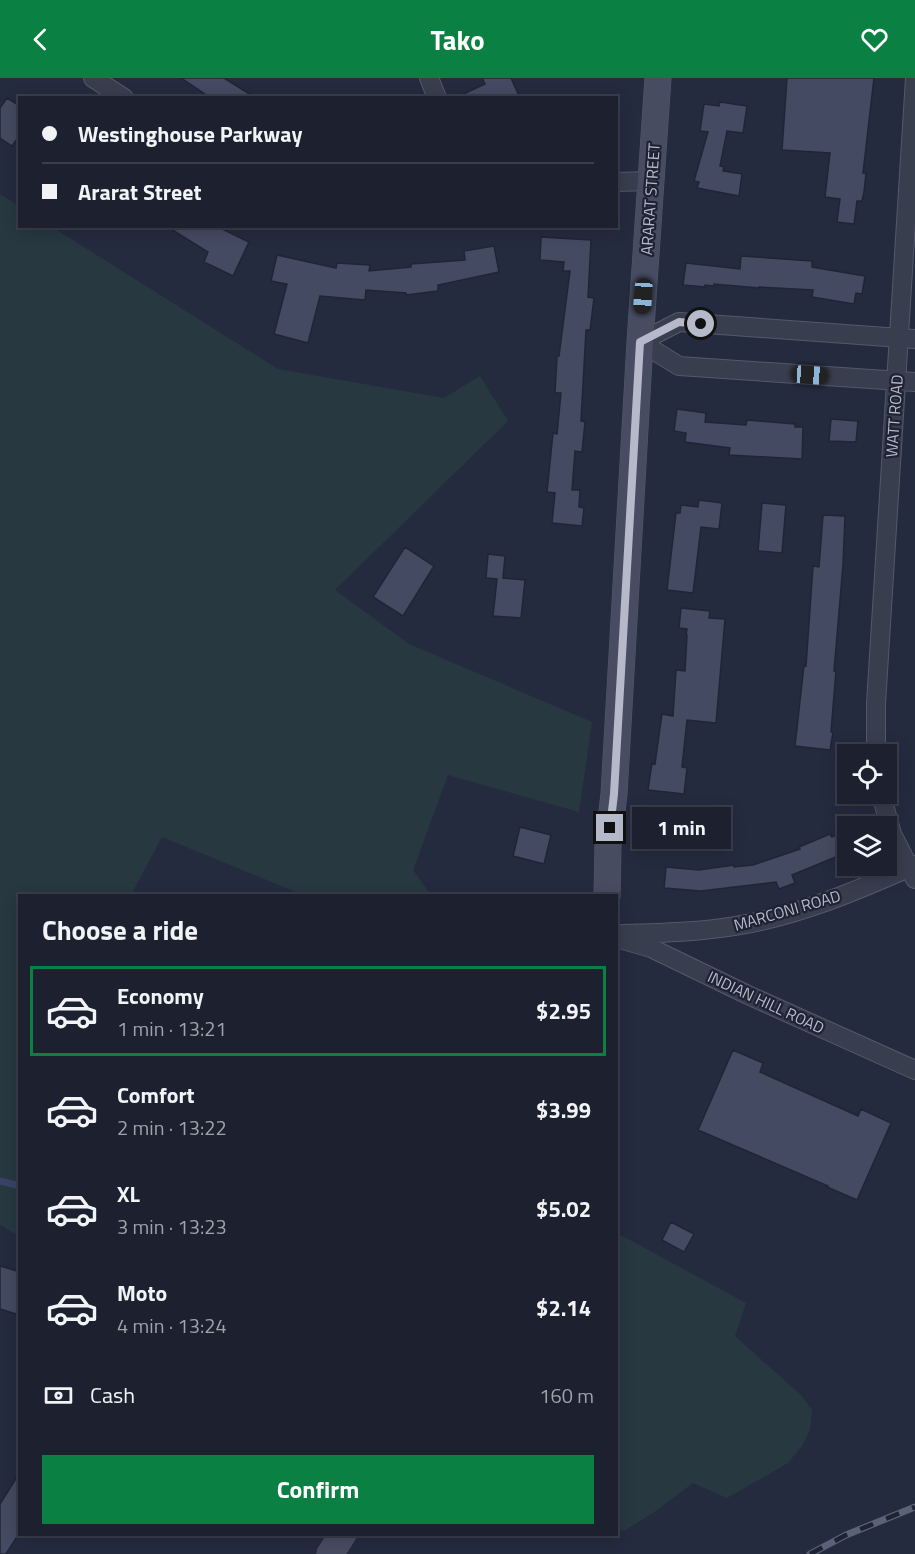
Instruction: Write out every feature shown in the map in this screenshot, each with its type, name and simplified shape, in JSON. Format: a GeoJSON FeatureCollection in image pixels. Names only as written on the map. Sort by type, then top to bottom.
{"type":"FeatureCollection","features":[{"type":"Feature","properties":{"kind":"main road","name":"ARARAT STREET"},"geometry":{"type":"LineString","coordinates":[[607,894],[608,844],[614,794],[658,78]]}},
{"type":"Feature","properties":{"kind":"main road"},"geometry":{"type":"LineString","coordinates":[[330,1554],[342,1536]]}},
{"type":"Feature","properties":{"kind":"street"},"geometry":{"type":"LineString","coordinates":[[93,78],[121,96]]}},
{"type":"Feature","properties":{"kind":"street"},"geometry":{"type":"LineString","coordinates":[[429,78],[436,96]]}},
{"type":"Feature","properties":{"kind":"street","name":"WATT ROAD"},"geometry":{"type":"LineString","coordinates":[[876,744],[876,704],[896,381],[907,338],[915,78]]}},
{"type":"Feature","properties":{"kind":"street"},"geometry":{"type":"LineString","coordinates":[[618,182],[651,181]]}},
{"type":"Feature","properties":{"kind":"street"},"geometry":{"type":"LineString","coordinates":[[640,342],[679,322],[907,338]]}},
{"type":"Feature","properties":{"kind":"street"},"geometry":{"type":"LineString","coordinates":[[640,342],[679,366],[915,382]]}},
{"type":"Feature","properties":{"kind":"street"},"geometry":{"type":"LineString","coordinates":[[884,804],[892,834],[913,870]]}},
{"type":"Feature","properties":{"kind":"street","name":"MARCONI ROAD"},"geometry":{"type":"LineString","coordinates":[[618,936],[742,925],[830,900],[913,870]]}},
{"type":"Feature","properties":{"kind":"street","name":"INDIAN HILL ROAD"},"geometry":{"type":"LineString","coordinates":[[618,937],[651,948],[748,995],[915,1070]]}},
{"type":"Feature","properties":{"kind":"shaded area"},"geometry":{"type":"Polygon","coordinates":[[[0,194],[18,205],[18,228],[54,228],[278,369],[444,398],[480,376],[508,421],[335,590],[409,644],[592,722],[579,812],[448,775],[413,870],[430,894],[301,894],[162,837],[132,894],[18,894],[18,1235],[0,1225],[0,194]]]}},
{"type":"Feature","properties":{"kind":"shaded area"},"geometry":{"type":"Polygon","coordinates":[[[618,1234],[746,1303],[735,1336],[801,1395],[812,1410],[810,1430],[802,1446],[788,1463],[727,1498],[693,1483],[624,1531],[618,1530],[618,1234]]]}},
{"type":"Feature","properties":{"kind":"building"},"geometry":{"type":"Polygon","coordinates":[[[181,78],[224,78],[253,96],[208,96],[181,78]]]}},
{"type":"Feature","properties":{"kind":"building"},"geometry":{"type":"Polygon","coordinates":[[[482,78],[511,78],[519,96],[459,96],[485,84],[482,78]]]}},
{"type":"Feature","properties":{"kind":"building"},"geometry":{"type":"Polygon","coordinates":[[[787,78],[874,78],[863,173],[866,173],[864,192],[862,201],[857,201],[854,224],[837,222],[840,199],[825,197],[830,153],[782,150],[787,78]]]}},
{"type":"Feature","properties":{"kind":"building"},"geometry":{"type":"Polygon","coordinates":[[[7,98],[18,105],[18,138],[12,146],[0,138],[0,108],[7,98]]]}},
{"type":"Feature","properties":{"kind":"building"},"geometry":{"type":"Polygon","coordinates":[[[720,102],[747,106],[743,133],[727,131],[720,166],[724,167],[723,171],[742,174],[739,196],[697,188],[699,182],[694,181],[708,132],[700,131],[704,104],[719,106],[720,102]]]}},
{"type":"Feature","properties":{"kind":"building"},"geometry":{"type":"Polygon","coordinates":[[[169,228],[220,228],[249,242],[233,276],[204,262],[208,252],[169,228]]]}},
{"type":"Feature","properties":{"kind":"building"},"geometry":{"type":"Polygon","coordinates":[[[541,237],[591,240],[588,297],[594,298],[590,330],[586,330],[581,421],[585,422],[582,452],[575,451],[572,490],[580,490],[579,507],[584,508],[582,526],[552,523],[555,493],[547,492],[553,433],[557,434],[561,393],[555,393],[557,356],[559,356],[570,271],[563,271],[564,262],[540,260],[541,237]]]}},
{"type":"Feature","properties":{"kind":"building"},"geometry":{"type":"Polygon","coordinates":[[[494,246],[499,272],[438,285],[438,291],[406,295],[406,293],[366,290],[365,300],[320,296],[308,343],[274,334],[287,284],[271,281],[277,255],[336,268],[337,263],[370,265],[369,271],[411,267],[411,264],[465,260],[464,251],[494,246]]]}},
{"type":"Feature","properties":{"kind":"building"},"geometry":{"type":"Polygon","coordinates":[[[741,256],[812,261],[812,267],[865,276],[862,294],[856,293],[854,304],[812,297],[813,290],[714,284],[714,286],[705,285],[705,287],[683,285],[686,263],[740,269],[741,256]]]}},
{"type":"Feature","properties":{"kind":"building"},"geometry":{"type":"Polygon","coordinates":[[[677,409],[706,413],[705,422],[746,425],[747,420],[795,424],[795,427],[803,427],[802,459],[729,455],[730,448],[685,442],[686,433],[674,431],[677,409]]]}},
{"type":"Feature","properties":{"kind":"building"},"geometry":{"type":"Polygon","coordinates":[[[831,419],[858,421],[856,442],[829,441],[831,419]]]}},
{"type":"Feature","properties":{"kind":"building"},"geometry":{"type":"Polygon","coordinates":[[[699,500],[722,503],[719,529],[701,527],[693,593],[667,590],[676,513],[680,513],[681,505],[698,507],[699,500]]]}},
{"type":"Feature","properties":{"kind":"building"},"geometry":{"type":"Polygon","coordinates":[[[762,503],[786,505],[782,553],[758,551],[762,503]]]}},
{"type":"Feature","properties":{"kind":"building"},"geometry":{"type":"Polygon","coordinates":[[[823,515],[845,516],[834,671],[836,671],[831,732],[833,732],[830,750],[795,746],[804,665],[806,666],[813,566],[819,567],[823,515]]]}},
{"type":"Feature","properties":{"kind":"building"},"geometry":{"type":"Polygon","coordinates":[[[405,547],[434,566],[403,616],[373,597],[405,547]]]}},
{"type":"Feature","properties":{"kind":"building"},"geometry":{"type":"Polygon","coordinates":[[[488,554],[505,556],[503,578],[525,580],[521,618],[493,616],[497,579],[486,578],[488,554]]]}},
{"type":"Feature","properties":{"kind":"building"},"geometry":{"type":"Polygon","coordinates":[[[681,608],[710,611],[709,618],[725,619],[716,723],[687,720],[682,767],[687,768],[684,794],[648,790],[652,763],[655,764],[662,714],[673,716],[676,670],[685,671],[687,629],[679,628],[681,608]]]}},
{"type":"Feature","properties":{"kind":"building"},"geometry":{"type":"Polygon","coordinates":[[[520,827],[551,835],[544,864],[513,856],[520,827]]]}},
{"type":"Feature","properties":{"kind":"building"},"geometry":{"type":"Polygon","coordinates":[[[830,834],[832,837],[837,835],[837,857],[792,875],[795,883],[779,889],[776,882],[701,891],[664,888],[666,867],[699,870],[753,865],[800,849],[799,847],[830,834]]]}},
{"type":"Feature","properties":{"kind":"building"},"geometry":{"type":"Polygon","coordinates":[[[733,1050],[763,1063],[760,1072],[858,1116],[861,1109],[891,1123],[857,1200],[698,1130],[733,1050]]]}},
{"type":"Feature","properties":{"kind":"building"},"geometry":{"type":"Polygon","coordinates":[[[671,1222],[694,1234],[684,1252],[662,1240],[671,1222]]]}},
{"type":"Feature","properties":{"kind":"building"},"geometry":{"type":"Polygon","coordinates":[[[0,1266],[18,1271],[18,1308],[16,1314],[0,1309],[0,1266]]]}},
{"type":"Feature","properties":{"kind":"building"},"geometry":{"type":"Polygon","coordinates":[[[18,1475],[18,1535],[6,1554],[0,1554],[0,1504],[18,1475]]]}},
{"type":"Feature","properties":{"kind":"waterway"},"geometry":{"type":"LineString","coordinates":[[0,1181],[18,1186]]}},
{"type":"Feature","properties":{"kind":"railway"},"geometry":{"type":"LineString","coordinates":[[810,1554],[846,1535],[915,1507]]}},
{"type":"Feature","properties":{"kind":"route"},"geometry":{"type":"LineString","coordinates":[[610,828],[621,692],[640,342],[679,322],[701,324]]}}]}
